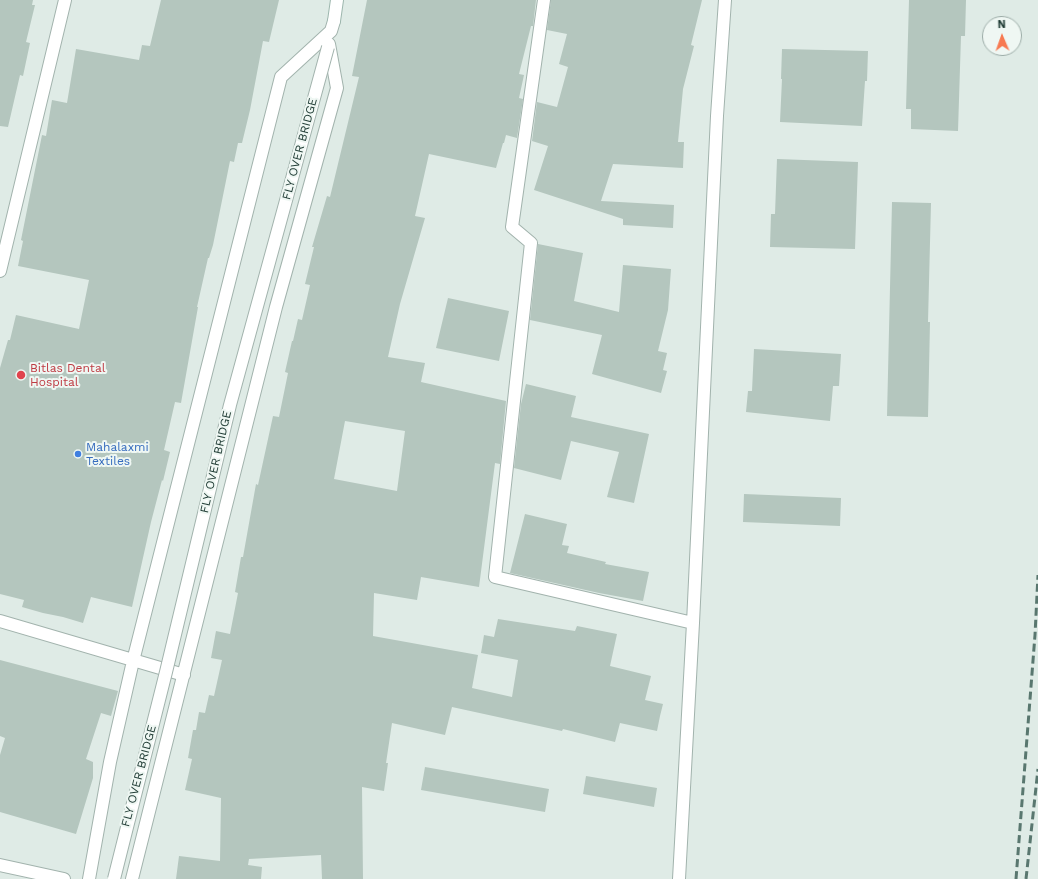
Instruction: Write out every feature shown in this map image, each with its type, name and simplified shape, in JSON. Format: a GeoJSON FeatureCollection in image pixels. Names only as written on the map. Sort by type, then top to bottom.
{"type":"FeatureCollection","features":[{"type":"Feature","properties":{"kind":"street"},"geometry":{"type":"LineString","coordinates":[[0,272],[65,0]]}},
{"type":"Feature","properties":{"kind":"street","name":"FLY OVER BRIDGE"},"geometry":{"type":"LineString","coordinates":[[114,879],[166,672],[230,405],[328,47],[337,0]]}},
{"type":"Feature","properties":{"kind":"street"},"geometry":{"type":"LineString","coordinates":[[544,0],[512,227],[531,243],[495,577],[693,623]]}},
{"type":"Feature","properties":{"kind":"street"},"geometry":{"type":"LineString","coordinates":[[678,879],[693,623],[717,116],[725,0]]}},
{"type":"Feature","properties":{"kind":"street"},"geometry":{"type":"LineString","coordinates":[[90,879],[110,762],[133,661],[281,77],[332,26]]}},
{"type":"Feature","properties":{"kind":"street"},"geometry":{"type":"LineString","coordinates":[[132,879],[276,307],[337,88],[328,47]]}},
{"type":"Feature","properties":{"kind":"street"},"geometry":{"type":"LineString","coordinates":[[0,621],[184,675]]}},
{"type":"Feature","properties":{"kind":"street"},"geometry":{"type":"LineString","coordinates":[[0,865],[64,879]]}},
{"type":"Feature","properties":{"kind":"building"},"geometry":{"type":"Polygon","coordinates":[[[0,0],[33,0],[32,5],[35,5],[26,42],[30,43],[23,76],[20,75],[8,127],[0,126],[0,0]]]}},
{"type":"Feature","properties":{"kind":"building"},"geometry":{"type":"Polygon","coordinates":[[[161,0],[279,0],[269,42],[263,41],[242,143],[238,143],[234,162],[230,161],[213,245],[208,258],[197,307],[181,403],[175,402],[164,450],[170,452],[151,522],[132,607],[91,597],[83,623],[22,607],[24,600],[0,594],[0,368],[8,340],[10,340],[16,315],[79,329],[89,280],[18,266],[23,241],[21,240],[42,135],[46,136],[52,100],[67,103],[76,49],[139,60],[142,45],[150,46],[161,0]]]}},
{"type":"Feature","properties":{"kind":"building"},"geometry":{"type":"Polygon","coordinates":[[[367,0],[536,0],[533,26],[531,26],[519,74],[524,75],[519,98],[523,99],[517,138],[506,135],[496,168],[429,154],[415,216],[425,218],[400,304],[388,357],[425,363],[421,382],[506,401],[500,464],[495,463],[479,587],[421,577],[417,600],[374,593],[373,636],[478,655],[472,688],[512,697],[518,660],[481,653],[484,635],[494,637],[498,619],[575,631],[577,626],[617,634],[610,666],[651,676],[645,700],[663,704],[657,731],[620,723],[615,742],[563,729],[562,731],[452,707],[445,735],[392,723],[386,763],[388,763],[384,791],[362,787],[363,879],[322,879],[321,855],[249,859],[248,865],[262,867],[261,879],[176,879],[179,856],[220,861],[221,798],[185,790],[192,759],[188,758],[193,730],[196,730],[199,712],[205,713],[209,695],[214,696],[222,660],[211,658],[216,631],[230,634],[238,593],[235,592],[241,557],[243,557],[256,484],[258,485],[273,416],[279,417],[288,373],[285,372],[292,341],[298,319],[302,320],[310,285],[305,284],[314,247],[312,247],[327,196],[330,197],[359,77],[352,76],[367,0]],[[345,421],[334,479],[397,491],[405,431],[345,421]]]}},
{"type":"Feature","properties":{"kind":"building"},"geometry":{"type":"Polygon","coordinates":[[[551,0],[702,0],[691,45],[694,46],[683,89],[678,142],[684,142],[683,168],[613,164],[601,201],[674,205],[673,228],[623,225],[623,219],[534,190],[548,146],[532,141],[537,102],[557,107],[568,67],[559,64],[567,34],[547,30],[551,0]]]}},
{"type":"Feature","properties":{"kind":"building"},"geometry":{"type":"Polygon","coordinates":[[[909,0],[966,0],[965,36],[961,36],[958,131],[911,129],[911,109],[906,109],[909,0]]]}},
{"type":"Feature","properties":{"kind":"building"},"geometry":{"type":"Polygon","coordinates":[[[782,49],[868,51],[867,81],[865,81],[862,126],[780,122],[782,49]]]}},
{"type":"Feature","properties":{"kind":"building"},"geometry":{"type":"Polygon","coordinates":[[[777,159],[858,162],[855,249],[770,247],[771,214],[775,214],[777,159]]]}},
{"type":"Feature","properties":{"kind":"building"},"geometry":{"type":"Polygon","coordinates":[[[892,202],[931,203],[928,322],[930,322],[928,417],[887,416],[892,202]]]}},
{"type":"Feature","properties":{"kind":"building"},"geometry":{"type":"Polygon","coordinates":[[[538,244],[583,253],[574,301],[619,312],[623,265],[671,269],[668,310],[658,351],[667,353],[663,370],[667,371],[661,393],[592,374],[602,335],[530,320],[538,244]]]}},
{"type":"Feature","properties":{"kind":"building"},"geometry":{"type":"Polygon","coordinates":[[[448,298],[509,311],[499,361],[436,348],[448,298]]]}},
{"type":"Feature","properties":{"kind":"building"},"geometry":{"type":"Polygon","coordinates":[[[754,349],[841,354],[839,386],[833,386],[830,421],[746,412],[748,391],[752,391],[754,349]]]}},
{"type":"Feature","properties":{"kind":"building"},"geometry":{"type":"Polygon","coordinates":[[[526,384],[576,396],[571,417],[649,434],[634,503],[607,497],[619,452],[571,441],[561,480],[514,468],[521,404],[526,384]]]}},
{"type":"Feature","properties":{"kind":"building"},"geometry":{"type":"Polygon","coordinates":[[[744,494],[841,498],[840,526],[743,522],[744,494]]]}},
{"type":"Feature","properties":{"kind":"building"},"geometry":{"type":"Polygon","coordinates":[[[525,514],[567,524],[562,545],[569,546],[567,553],[606,562],[605,564],[649,572],[643,601],[599,593],[510,573],[525,514]]]}},
{"type":"Feature","properties":{"kind":"building"},"geometry":{"type":"Polygon","coordinates":[[[0,660],[118,691],[111,716],[101,713],[86,759],[93,762],[93,778],[76,834],[0,812],[0,755],[5,738],[0,736],[0,660]]]}},
{"type":"Feature","properties":{"kind":"building"},"geometry":{"type":"Polygon","coordinates":[[[425,767],[549,789],[545,812],[421,790],[425,767]]]}},
{"type":"Feature","properties":{"kind":"building"},"geometry":{"type":"Polygon","coordinates":[[[586,776],[657,788],[654,807],[583,794],[586,776]]]}},
{"type":"Feature","properties":{"kind":"railway"},"geometry":{"type":"LineString","coordinates":[[1016,879],[1035,635],[1038,575]]}},
{"type":"Feature","properties":{"kind":"railway"},"geometry":{"type":"LineString","coordinates":[[1026,879],[1038,769]]}},
{"type":"Feature","properties":{"kind":"place","name":"Bitlas Dental Hospital"},"geometry":{"type":"Point","coordinates":[21,375]}},
{"type":"Feature","properties":{"kind":"place","name":"Mahalaxmi Textiles"},"geometry":{"type":"Point","coordinates":[78,454]}}]}
